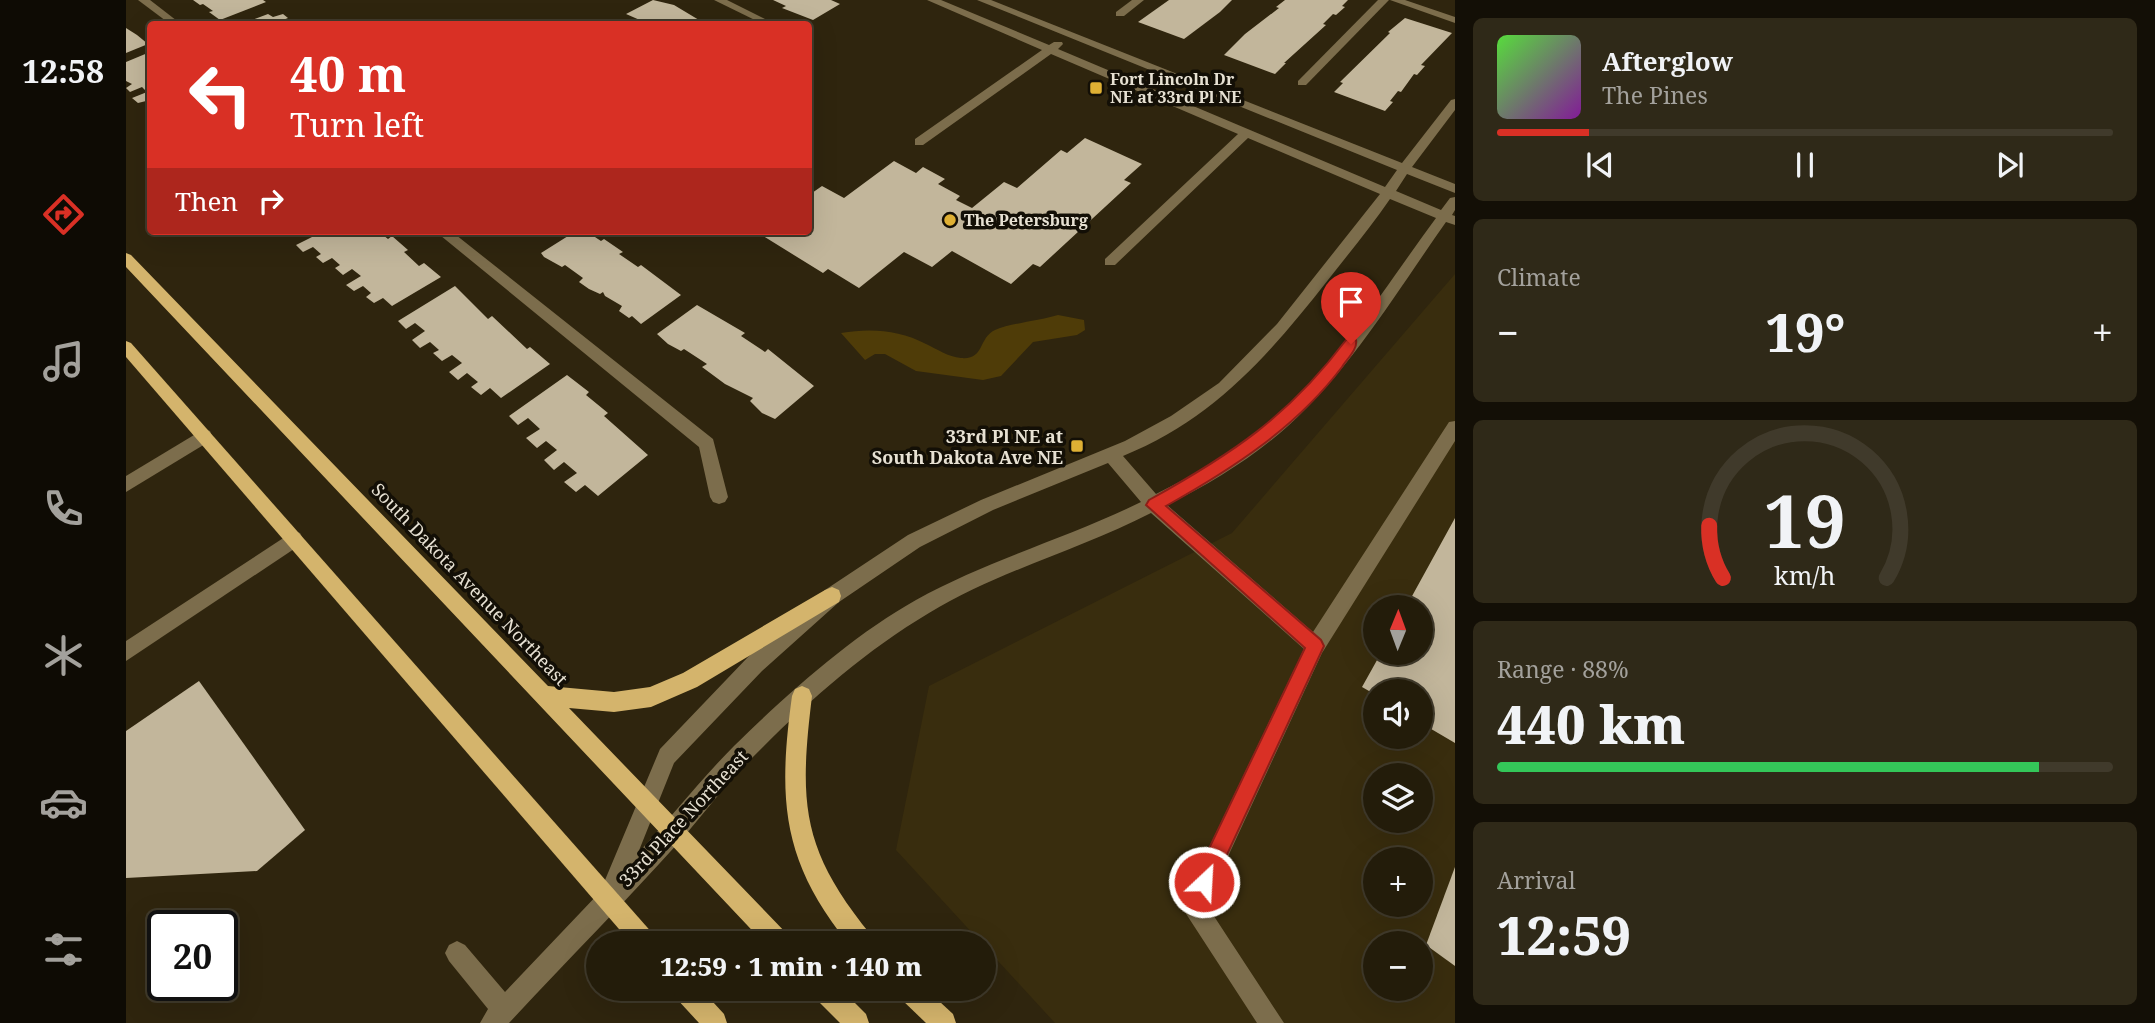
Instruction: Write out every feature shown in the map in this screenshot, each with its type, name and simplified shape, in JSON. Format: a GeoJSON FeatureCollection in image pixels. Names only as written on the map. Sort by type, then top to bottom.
{"type":"FeatureCollection","features":[{"type":"Feature","properties":{"kind":"main road","name":"South Dakota Avenue Northeast"},"geometry":{"type":"LineString","coordinates":[[126,258],[768,931]]}},
{"type":"Feature","properties":{"kind":"main road"},"geometry":{"type":"LineString","coordinates":[[126,347],[635,931]]}},
{"type":"Feature","properties":{"kind":"main road"},"geometry":{"type":"LineString","coordinates":[[541,695],[614,702],[651,697],[690,680],[832,596]]}},
{"type":"Feature","properties":{"kind":"main road"},"geometry":{"type":"LineString","coordinates":[[803,696],[793,765],[795,816],[814,875],[828,901],[853,931]]}},
{"type":"Feature","properties":{"kind":"main road"},"geometry":{"type":"LineString","coordinates":[[696,1001],[715,1023]]}},
{"type":"Feature","properties":{"kind":"main road"},"geometry":{"type":"LineString","coordinates":[[836,1001],[857,1023]]}},
{"type":"Feature","properties":{"kind":"main road"},"geometry":{"type":"LineString","coordinates":[[921,1001],[944,1023]]}},
{"type":"Feature","properties":{"kind":"street"},"geometry":{"type":"LineString","coordinates":[[144,0],[172,21]]}},
{"type":"Feature","properties":{"kind":"street"},"geometry":{"type":"LineString","coordinates":[[719,0],[764,21]]}},
{"type":"Feature","properties":{"kind":"street"},"geometry":{"type":"LineString","coordinates":[[932,0],[1449,219]]}},
{"type":"Feature","properties":{"kind":"street"},"geometry":{"type":"LineString","coordinates":[[982,0],[1455,189]]}},
{"type":"Feature","properties":{"kind":"street"},"geometry":{"type":"LineString","coordinates":[[1120,14],[1139,0]]}},
{"type":"Feature","properties":{"kind":"street"},"geometry":{"type":"LineString","coordinates":[[1302,83],[1384,0]]}},
{"type":"Feature","properties":{"kind":"street"},"geometry":{"type":"LineString","coordinates":[[1395,0],[1455,20]]}},
{"type":"Feature","properties":{"kind":"street"},"geometry":{"type":"LineString","coordinates":[[919,142],[1069,35]]}},
{"type":"Feature","properties":{"kind":"street","name":"33rd Place Northeast"},"geometry":{"type":"LineString","coordinates":[[607,900],[667,755],[732,686],[832,596],[885,559],[948,523],[1112,455],[1186,415],[1226,387],[1282,328],[1455,102]]}},
{"type":"Feature","properties":{"kind":"street"},"geometry":{"type":"LineString","coordinates":[[1110,262],[1245,134]]}},
{"type":"Feature","properties":{"kind":"street","name":"33rd Place Northeast"},"geometry":{"type":"LineString","coordinates":[[607,900],[673,832],[740,755],[803,696],[842,663],[921,607],[1012,563],[1154,505],[1217,470],[1251,446],[1307,398],[1449,219],[1455,201]]}},
{"type":"Feature","properties":{"kind":"street"},"geometry":{"type":"LineString","coordinates":[[447,235],[707,444],[719,497]]}},
{"type":"Feature","properties":{"kind":"street"},"geometry":{"type":"LineString","coordinates":[[1272,1023],[1192,906],[1315,646],[1455,427]]}},
{"type":"Feature","properties":{"kind":"street"},"geometry":{"type":"LineString","coordinates":[[126,485],[204,436]]}},
{"type":"Feature","properties":{"kind":"street"},"geometry":{"type":"LineString","coordinates":[[1112,455],[1154,505],[1315,646]]}},
{"type":"Feature","properties":{"kind":"street"},"geometry":{"type":"LineString","coordinates":[[126,652],[294,539]]}},
{"type":"Feature","properties":{"kind":"street"},"geometry":{"type":"LineString","coordinates":[[457,953],[498,1017],[607,900]]}},
{"type":"Feature","properties":{"kind":"shaded area"},"geometry":{"type":"Polygon","coordinates":[[[1455,274],[1455,1023],[1055,1023],[996,959],[996,931],[970,931],[896,850],[929,686],[1232,533],[1455,274]]]}},
{"type":"Feature","properties":{"kind":"shaded area"},"geometry":{"type":"Polygon","coordinates":[[[1058,315],[1084,320],[1085,330],[1077,335],[1033,342],[1001,376],[983,380],[916,371],[885,354],[875,354],[865,360],[841,333],[895,333],[916,339],[952,356],[969,358],[978,352],[986,338],[995,330],[1058,315]]]}},
{"type":"Feature","properties":{"kind":"building"},"geometry":{"type":"Polygon","coordinates":[[[193,0],[266,2],[220,20],[209,12],[213,11],[193,0]]]}},
{"type":"Feature","properties":{"kind":"building"},"geometry":{"type":"Polygon","coordinates":[[[653,0],[674,5],[703,21],[642,21],[626,14],[653,0]]]}},
{"type":"Feature","properties":{"kind":"building"},"geometry":{"type":"Polygon","coordinates":[[[773,0],[831,0],[840,4],[813,20],[782,8],[786,6],[773,0]]]}},
{"type":"Feature","properties":{"kind":"building"},"geometry":{"type":"Polygon","coordinates":[[[1169,0],[1232,0],[1184,39],[1138,22],[1169,0]]]}},
{"type":"Feature","properties":{"kind":"building"},"geometry":{"type":"Polygon","coordinates":[[[1285,0],[1348,0],[1342,6],[1345,7],[1336,15],[1333,14],[1323,24],[1326,25],[1275,74],[1224,55],[1245,34],[1279,8],[1276,7],[1285,0]]]}},
{"type":"Feature","properties":{"kind":"building"},"geometry":{"type":"Polygon","coordinates":[[[268,14],[273,17],[283,14],[288,18],[285,21],[249,21],[268,14]]]}},
{"type":"Feature","properties":{"kind":"building"},"geometry":{"type":"Polygon","coordinates":[[[1405,18],[1452,33],[1421,65],[1425,66],[1417,75],[1414,74],[1401,92],[1398,91],[1385,111],[1334,92],[1343,83],[1340,82],[1405,18]]]}},
{"type":"Feature","properties":{"kind":"building"},"geometry":{"type":"Polygon","coordinates":[[[126,28],[147,44],[126,53],[126,28]]]}},
{"type":"Feature","properties":{"kind":"building"},"geometry":{"type":"Polygon","coordinates":[[[147,53],[147,92],[142,87],[130,92],[126,88],[132,84],[126,81],[126,62],[147,53]]]}},
{"type":"Feature","properties":{"kind":"building"},"geometry":{"type":"Polygon","coordinates":[[[147,92],[147,101],[138,103],[132,98],[147,92]]]}},
{"type":"Feature","properties":{"kind":"building","name":"The Petersburg"},"geometry":{"type":"Polygon","coordinates":[[[1085,138],[1142,164],[1124,180],[1131,183],[1040,267],[1033,264],[1011,284],[952,251],[932,267],[904,252],[859,288],[828,269],[823,273],[761,235],[812,235],[812,193],[822,186],[844,198],[894,161],[916,173],[923,167],[945,179],[938,184],[960,196],[956,200],[972,208],[1004,182],[1017,188],[1061,150],[1067,153],[1085,138]]]}},
{"type":"Feature","properties":{"kind":"building"},"geometry":{"type":"Polygon","coordinates":[[[316,235],[383,235],[388,239],[392,236],[408,250],[404,252],[419,266],[424,263],[441,277],[392,306],[383,298],[374,303],[366,297],[371,293],[363,286],[354,291],[346,285],[361,276],[352,269],[343,275],[335,268],[340,265],[332,258],[323,263],[316,257],[321,254],[313,247],[303,252],[296,245],[316,235]]]}},
{"type":"Feature","properties":{"kind":"building"},"geometry":{"type":"Polygon","coordinates":[[[570,235],[592,235],[601,241],[604,239],[623,252],[619,254],[638,267],[641,265],[681,295],[641,324],[632,316],[629,318],[619,311],[622,306],[603,292],[600,294],[579,282],[583,278],[565,265],[562,267],[541,253],[570,235]]]}},
{"type":"Feature","properties":{"kind":"building"},"geometry":{"type":"Polygon","coordinates":[[[455,286],[488,319],[492,316],[527,349],[530,347],[550,364],[501,398],[490,388],[481,395],[471,387],[478,382],[467,373],[458,380],[449,372],[462,363],[452,355],[442,361],[433,353],[439,350],[430,342],[420,348],[412,340],[425,331],[415,323],[406,329],[398,321],[455,286]]]}},
{"type":"Feature","properties":{"kind":"building"},"geometry":{"type":"Polygon","coordinates":[[[697,305],[745,333],[741,336],[765,352],[768,349],[814,386],[775,419],[762,413],[750,401],[753,398],[725,384],[702,367],[707,364],[684,349],[681,351],[668,344],[657,334],[697,305]]]}},
{"type":"Feature","properties":{"kind":"building"},"geometry":{"type":"Polygon","coordinates":[[[567,375],[589,392],[586,395],[608,413],[604,416],[648,455],[598,496],[585,485],[576,492],[564,482],[577,473],[564,462],[554,470],[544,460],[557,450],[546,441],[537,448],[526,438],[540,429],[528,418],[518,425],[509,416],[567,375]]]}},
{"type":"Feature","properties":{"kind":"building"},"geometry":{"type":"Polygon","coordinates":[[[1455,518],[1455,743],[1433,730],[1433,679],[1366,679],[1374,665],[1433,665],[1433,595],[1413,595],[1455,518]]]}},
{"type":"Feature","properties":{"kind":"building"},"geometry":{"type":"Polygon","coordinates":[[[199,681],[305,830],[257,871],[126,878],[126,731],[199,681]]]}},
{"type":"Feature","properties":{"kind":"building"},"geometry":{"type":"Polygon","coordinates":[[[1455,867],[1455,966],[1433,950],[1431,931],[1455,867]]]}},
{"type":"Feature","properties":{"kind":"place","name":"Fort Lincoln Dr NE at 33rd Pl NE"},"geometry":{"type":"Point","coordinates":[1096,88]}},
{"type":"Feature","properties":{"kind":"place","name":"The Petersburg"},"geometry":{"type":"Point","coordinates":[950,220]}},
{"type":"Feature","properties":{"kind":"place","name":"33rd Pl NE at South Dakota Ave NE"},"geometry":{"type":"Point","coordinates":[1077,446]}},
{"type":"Feature","properties":{"kind":"route"},"geometry":{"type":"LineString","coordinates":[[1204,882],[1315,646],[1154,505],[1217,470],[1282,422],[1328,375],[1351,344]]}}]}
